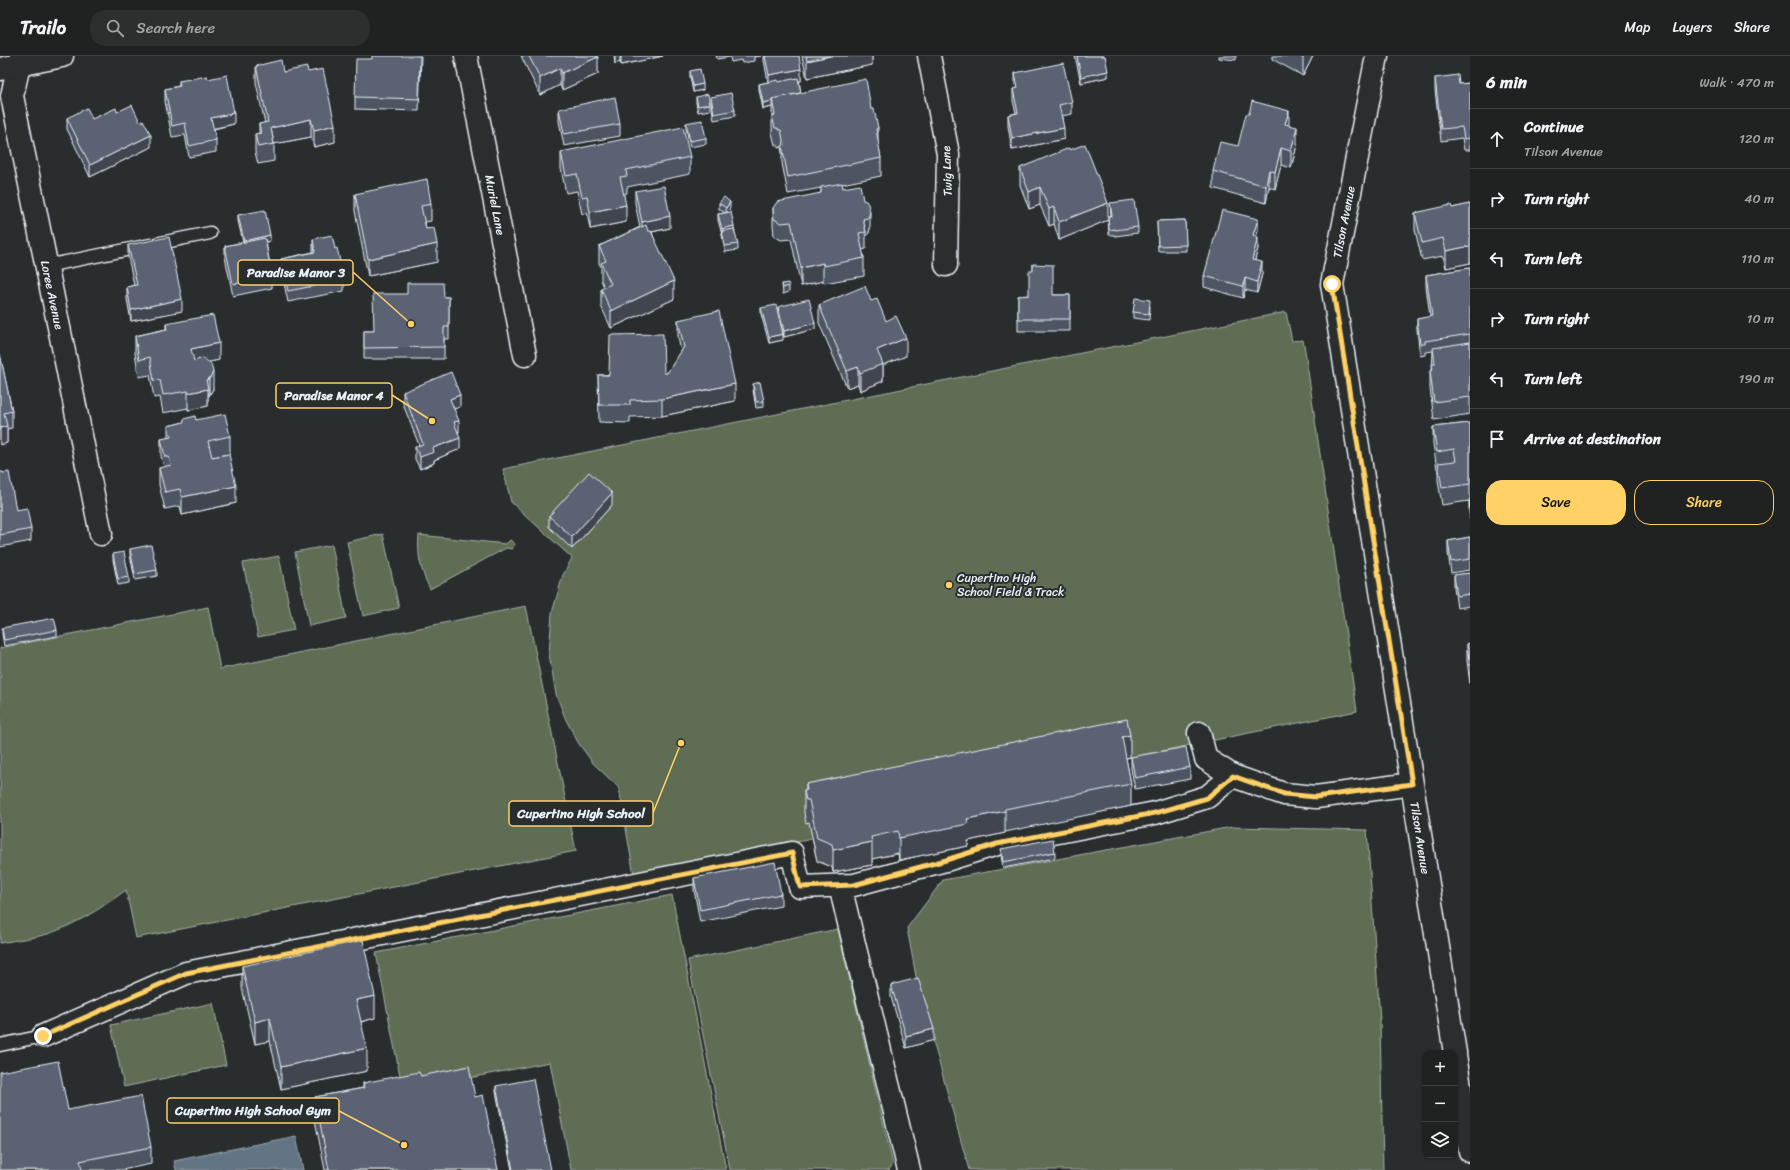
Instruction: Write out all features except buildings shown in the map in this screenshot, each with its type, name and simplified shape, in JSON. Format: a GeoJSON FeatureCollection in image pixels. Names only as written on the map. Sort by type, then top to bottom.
{"type":"FeatureCollection","features":[{"type":"Feature","properties":{"kind":"street"},"geometry":{"type":"LineString","coordinates":[[13,63],[62,56]]}},
{"type":"Feature","properties":{"kind":"street","name":"Muriel Lane"},"geometry":{"type":"LineString","coordinates":[[466,56],[525,355]]}},
{"type":"Feature","properties":{"kind":"street","name":"Twig Lane"},"geometry":{"type":"LineString","coordinates":[[929,56],[948,154],[946,264]]}},
{"type":"Feature","properties":{"kind":"street","name":"Tilson Avenue"},"geometry":{"type":"LineString","coordinates":[[1377,56],[1332,284],[1454,1050]]}},
{"type":"Feature","properties":{"kind":"street","name":"Loree Avenue"},"geometry":{"type":"LineString","coordinates":[[13,63],[12,96],[101,534]]}},
{"type":"Feature","properties":{"kind":"street"},"geometry":{"type":"LineString","coordinates":[[1199,733],[1206,759],[1233,776],[1284,794],[1316,797],[1412,784]]}},
{"type":"Feature","properties":{"kind":"street"},"geometry":{"type":"LineString","coordinates":[[43,1036],[186,973],[792,853],[800,887],[840,886],[862,883],[946,860],[997,844],[1155,813],[1207,798],[1233,776]]}},
{"type":"Feature","properties":{"kind":"street"},"geometry":{"type":"LineString","coordinates":[[840,886],[909,1170]]}},
{"type":"Feature","properties":{"kind":"street","name":"Tilson Avenue"},"geometry":{"type":"LineString","coordinates":[[1458,1073],[1470,1151]]}},
{"type":"Feature","properties":{"kind":"lane"},"geometry":{"type":"LineString","coordinates":[[46,266],[210,233]]}},
{"type":"Feature","properties":{"kind":"lane"},"geometry":{"type":"LineString","coordinates":[[0,1044],[43,1036]]}},
{"type":"Feature","properties":{"kind":"green space","name":"Cupertino High School Field & Track"},"geometry":{"type":"Polygon","coordinates":[[[1286,312],[1292,341],[1303,340],[1305,350],[1357,711],[1122,759],[1005,833],[967,841],[968,846],[899,860],[898,854],[871,859],[872,865],[833,872],[832,867],[817,861],[812,839],[634,875],[619,788],[593,763],[579,744],[566,720],[556,694],[549,654],[552,613],[563,575],[572,558],[511,502],[503,469],[1286,312]]]}},
{"type":"Feature","properties":{"kind":"green space"},"geometry":{"type":"Polygon","coordinates":[[[383,534],[399,608],[363,616],[347,542],[383,534]]]}},
{"type":"Feature","properties":{"kind":"green space"},"geometry":{"type":"Polygon","coordinates":[[[419,535],[506,544],[510,540],[515,544],[512,549],[506,548],[430,589],[420,563],[419,535]]]}},
{"type":"Feature","properties":{"kind":"green space"},"geometry":{"type":"Polygon","coordinates":[[[332,545],[346,618],[309,626],[295,552],[332,545]]]}},
{"type":"Feature","properties":{"kind":"green space"},"geometry":{"type":"Polygon","coordinates":[[[279,556],[294,630],[258,637],[243,563],[279,556]]]}},
{"type":"Feature","properties":{"kind":"green space"},"geometry":{"type":"Polygon","coordinates":[[[526,606],[576,851],[136,938],[126,890],[89,915],[59,930],[48,934],[0,943],[0,648],[208,607],[220,669],[526,606]]]}},
{"type":"Feature","properties":{"kind":"green space"},"geometry":{"type":"Polygon","coordinates":[[[1232,827],[1367,830],[1380,1020],[1383,1170],[969,1170],[918,987],[907,928],[943,880],[1232,827]]]}},
{"type":"Feature","properties":{"kind":"green space"},"geometry":{"type":"Polygon","coordinates":[[[672,895],[726,1170],[571,1170],[550,1062],[403,1091],[376,953],[672,895]]]}},
{"type":"Feature","properties":{"kind":"green space"},"geometry":{"type":"Polygon","coordinates":[[[838,929],[893,1164],[889,1170],[730,1170],[688,960],[838,929]]]}},
{"type":"Feature","properties":{"kind":"green space"},"geometry":{"type":"Polygon","coordinates":[[[213,1003],[226,1065],[124,1087],[111,1025],[213,1003]]]}},
{"type":"Feature","properties":{"kind":"water"},"geometry":{"type":"Polygon","coordinates":[[[296,1136],[303,1170],[176,1170],[174,1161],[296,1136]]]}},
{"type":"Feature","properties":{"kind":"place","name":"Paradise Manor 3"},"geometry":{"type":"Point","coordinates":[411,324]}},
{"type":"Feature","properties":{"kind":"place","name":"Paradise Manor 4"},"geometry":{"type":"Point","coordinates":[432,421]}},
{"type":"Feature","properties":{"kind":"place","name":"Cupertino High School Field & Track"},"geometry":{"type":"Point","coordinates":[949,585]}},
{"type":"Feature","properties":{"kind":"place","name":"Cupertino High School"},"geometry":{"type":"Point","coordinates":[681,743]}},
{"type":"Feature","properties":{"kind":"place","name":"Cupertino High School Gym"},"geometry":{"type":"Point","coordinates":[404,1145]}},
{"type":"Feature","properties":{"kind":"route"},"geometry":{"type":"LineString","coordinates":[[43,1036],[186,973],[792,853],[800,887],[854,885],[946,860],[997,844],[1155,813],[1207,798],[1233,776],[1284,794],[1316,797],[1412,784],[1332,284]]}}]}
